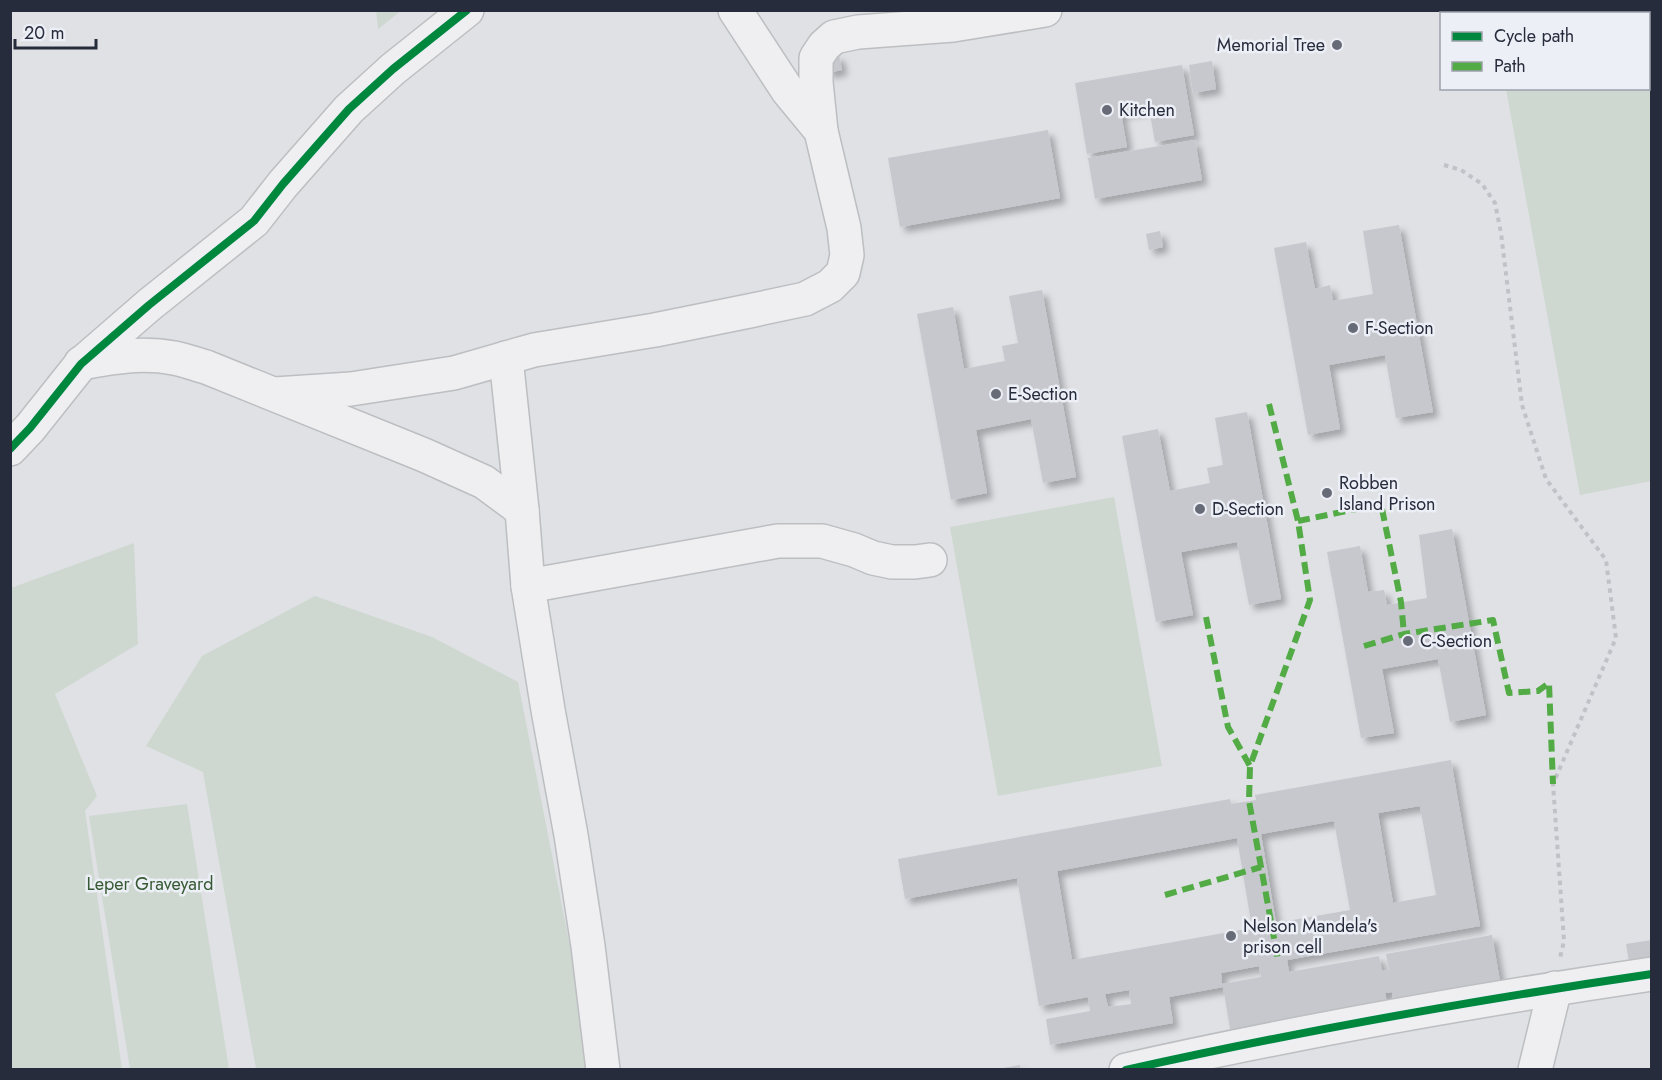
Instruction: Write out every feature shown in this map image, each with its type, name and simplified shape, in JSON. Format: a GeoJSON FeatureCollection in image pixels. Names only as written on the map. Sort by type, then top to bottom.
{"type":"FeatureCollection","features":[{"type":"Feature","properties":{"kind":"street"},"geometry":{"type":"LineString","coordinates":[[10,448],[30,428],[81,364],[149,305],[254,221],[349,109],[393,69],[466,10]]}},
{"type":"Feature","properties":{"kind":"street"},"geometry":{"type":"LineString","coordinates":[[735,10],[788,91],[821,131]]}},
{"type":"Feature","properties":{"kind":"street"},"geometry":{"type":"LineString","coordinates":[[275,394],[351,389],[454,373],[534,350],[655,330],[805,299],[830,286],[843,273],[847,255],[844,228],[821,131],[816,58],[824,46],[834,37],[858,32],[953,25],[1045,10]]}},
{"type":"Feature","properties":{"kind":"street"},"geometry":{"type":"LineString","coordinates":[[81,364],[119,356],[143,355],[176,358],[206,367],[484,482],[522,510]]}},
{"type":"Feature","properties":{"kind":"street"},"geometry":{"type":"LineString","coordinates":[[506,358],[528,586],[571,835],[588,946],[603,1070]]}},
{"type":"Feature","properties":{"kind":"street"},"geometry":{"type":"LineString","coordinates":[[528,586],[778,541],[822,541],[892,562],[930,560]]}},
{"type":"Feature","properties":{"kind":"street"},"geometry":{"type":"LineString","coordinates":[[1126,1070],[1222,1048],[1555,988],[1652,974]]}},
{"type":"Feature","properties":{"kind":"street"},"geometry":{"type":"LineString","coordinates":[[1535,1070],[1555,988]]}},
{"type":"Feature","properties":{"kind":"path"},"geometry":{"type":"LineString","coordinates":[[1444,165],[1461,170],[1482,184],[1495,203],[1501,233],[1522,405],[1546,480],[1606,560],[1616,638],[1553,784],[1564,941],[1555,988]]}},
{"type":"Feature","properties":{"kind":"green space"},"geometry":{"type":"Polygon","coordinates":[[[376,10],[401,10],[401,11],[378,29],[376,10]]]}},
{"type":"Feature","properties":{"kind":"green space"},"geometry":{"type":"Polygon","coordinates":[[[1651,11],[1651,481],[1580,495],[1506,90],[1650,90],[1650,12],[1492,12],[1651,11]]]}},
{"type":"Feature","properties":{"kind":"green space"},"geometry":{"type":"Polygon","coordinates":[[[1114,497],[1162,766],[998,796],[950,527],[1114,497]]]}},
{"type":"Feature","properties":{"kind":"green space"},"geometry":{"type":"Polygon","coordinates":[[[134,543],[138,644],[55,694],[97,796],[85,811],[122,1069],[11,1069],[11,588],[134,543]]]}},
{"type":"Feature","properties":{"kind":"green space"},"geometry":{"type":"Polygon","coordinates":[[[315,596],[432,637],[518,682],[594,1069],[256,1069],[203,772],[146,746],[202,656],[315,596]]]}},
{"type":"Feature","properties":{"kind":"green space","name":"Leper Graveyard"},"geometry":{"type":"Polygon","coordinates":[[[187,804],[229,1069],[130,1069],[89,816],[187,804]]]}},
{"type":"Feature","properties":{"kind":"building"},"geometry":{"type":"Polygon","coordinates":[[[839,55],[842,70],[827,73],[825,58],[839,55]]]}},
{"type":"Feature","properties":{"kind":"building"},"geometry":{"type":"Polygon","coordinates":[[[1212,61],[1216,89],[1193,93],[1189,65],[1212,61]]]}},
{"type":"Feature","properties":{"kind":"building","name":"Kitchen"},"geometry":{"type":"Polygon","coordinates":[[[1182,65],[1194,135],[1155,142],[1149,108],[1121,113],[1127,147],[1087,154],[1075,83],[1182,65]]]}},
{"type":"Feature","properties":{"kind":"building"},"geometry":{"type":"Polygon","coordinates":[[[1048,130],[1060,198],[900,227],[888,158],[1048,130]]]}},
{"type":"Feature","properties":{"kind":"building","name":"Kitchen"},"geometry":{"type":"Polygon","coordinates":[[[1195,140],[1202,180],[1095,199],[1088,158],[1195,140]]]}},
{"type":"Feature","properties":{"kind":"building","name":"F-Section"},"geometry":{"type":"Polygon","coordinates":[[[1399,225],[1433,412],[1396,418],[1385,355],[1329,365],[1340,429],[1308,435],[1274,248],[1306,242],[1315,289],[1330,285],[1333,301],[1373,294],[1363,231],[1399,225]]]}},
{"type":"Feature","properties":{"kind":"building"},"geometry":{"type":"Polygon","coordinates":[[[1160,231],[1163,247],[1149,250],[1146,234],[1160,231]]]}},
{"type":"Feature","properties":{"kind":"building","name":"E-Section"},"geometry":{"type":"Polygon","coordinates":[[[1042,290],[1076,477],[1043,483],[1031,419],[976,430],[987,493],[951,500],[917,314],[953,307],[964,369],[1005,361],[1002,346],[1018,343],[1009,296],[1042,290]]]}},
{"type":"Feature","properties":{"kind":"building","name":"D-Section"},"geometry":{"type":"Polygon","coordinates":[[[1247,412],[1281,599],[1249,605],[1237,542],[1181,552],[1193,615],[1156,622],[1122,436],[1158,429],[1170,491],[1210,483],[1207,468],[1223,465],[1215,418],[1247,412]]]}},
{"type":"Feature","properties":{"kind":"building","name":"C-Section"},"geometry":{"type":"Polygon","coordinates":[[[1452,529],[1486,715],[1450,722],[1438,659],[1382,669],[1394,733],[1361,738],[1327,552],[1360,546],[1368,592],[1384,590],[1387,605],[1427,598],[1419,535],[1452,529]]]}},
{"type":"Feature","properties":{"kind":"building"},"geometry":{"type":"Polygon","coordinates":[[[1451,760],[1480,926],[1287,960],[1289,972],[1379,956],[1382,971],[1389,970],[1386,954],[1492,935],[1501,987],[1394,1006],[1392,992],[1385,993],[1388,1007],[1231,1034],[1223,987],[1169,997],[1173,1023],[1050,1045],[1046,1019],[1090,1011],[1088,997],[1039,1006],[1017,878],[905,899],[898,859],[1230,799],[1231,804],[1256,800],[1255,795],[1451,760]],[[1420,806],[1378,813],[1393,903],[1436,895],[1420,806]],[[1334,821],[1261,834],[1276,923],[1350,910],[1334,821]],[[1237,838],[1057,871],[1072,960],[1252,928],[1237,838]],[[1259,966],[1221,973],[1222,984],[1261,977],[1259,966]],[[1129,990],[1105,994],[1108,1007],[1131,1004],[1129,990]]]}},
{"type":"Feature","properties":{"kind":"building"},"geometry":{"type":"Polygon","coordinates":[[[1652,940],[1652,963],[1630,967],[1626,944],[1652,940]]]}},
{"type":"Feature","properties":{"kind":"building"},"geometry":{"type":"Polygon","coordinates":[[[1020,1065],[1020,1070],[1003,1070],[1003,1068],[1020,1065]]]}},
{"type":"Feature","properties":{"kind":"marked path"},"geometry":{"type":"LineString","coordinates":[[1269,404],[1298,521],[1310,600],[1250,766],[1249,801],[1278,960]]}},
{"type":"Feature","properties":{"kind":"marked path"},"geometry":{"type":"LineString","coordinates":[[1298,521],[1381,504],[1401,602],[1404,634]]}},
{"type":"Feature","properties":{"kind":"marked path"},"geometry":{"type":"LineString","coordinates":[[1206,617],[1228,727],[1250,766]]}},
{"type":"Feature","properties":{"kind":"marked path"},"geometry":{"type":"LineString","coordinates":[[1364,646],[1404,634],[1493,620],[1509,693],[1538,691],[1549,683],[1553,784]]}},
{"type":"Feature","properties":{"kind":"marked path"},"geometry":{"type":"LineString","coordinates":[[1165,895],[1261,867]]}},
{"type":"Feature","properties":{"kind":"cycle path"},"geometry":{"type":"LineString","coordinates":[[10,449],[30,428],[81,364],[149,305],[254,221],[283,184],[349,109],[393,69],[467,10]]}},
{"type":"Feature","properties":{"kind":"cycle path"},"geometry":{"type":"LineString","coordinates":[[1126,1070],[1388,1017],[1652,974]]}},
{"type":"Feature","properties":{"kind":"place","name":"Memorial Tree"},"geometry":{"type":"Point","coordinates":[1337,45]}},
{"type":"Feature","properties":{"kind":"place","name":"Kitchen"},"geometry":{"type":"Point","coordinates":[1107,110]}},
{"type":"Feature","properties":{"kind":"place","name":"F-Section"},"geometry":{"type":"Point","coordinates":[1353,328]}},
{"type":"Feature","properties":{"kind":"place","name":"E-Section"},"geometry":{"type":"Point","coordinates":[996,394]}},
{"type":"Feature","properties":{"kind":"place","name":"Robben Island Prison"},"geometry":{"type":"Point","coordinates":[1327,493]}},
{"type":"Feature","properties":{"kind":"place","name":"D-Section"},"geometry":{"type":"Point","coordinates":[1200,509]}},
{"type":"Feature","properties":{"kind":"place","name":"C-Section"},"geometry":{"type":"Point","coordinates":[1408,641]}},
{"type":"Feature","properties":{"kind":"place","name":"Nelson Mandela's prison cell"},"geometry":{"type":"Point","coordinates":[1231,936]}}]}
